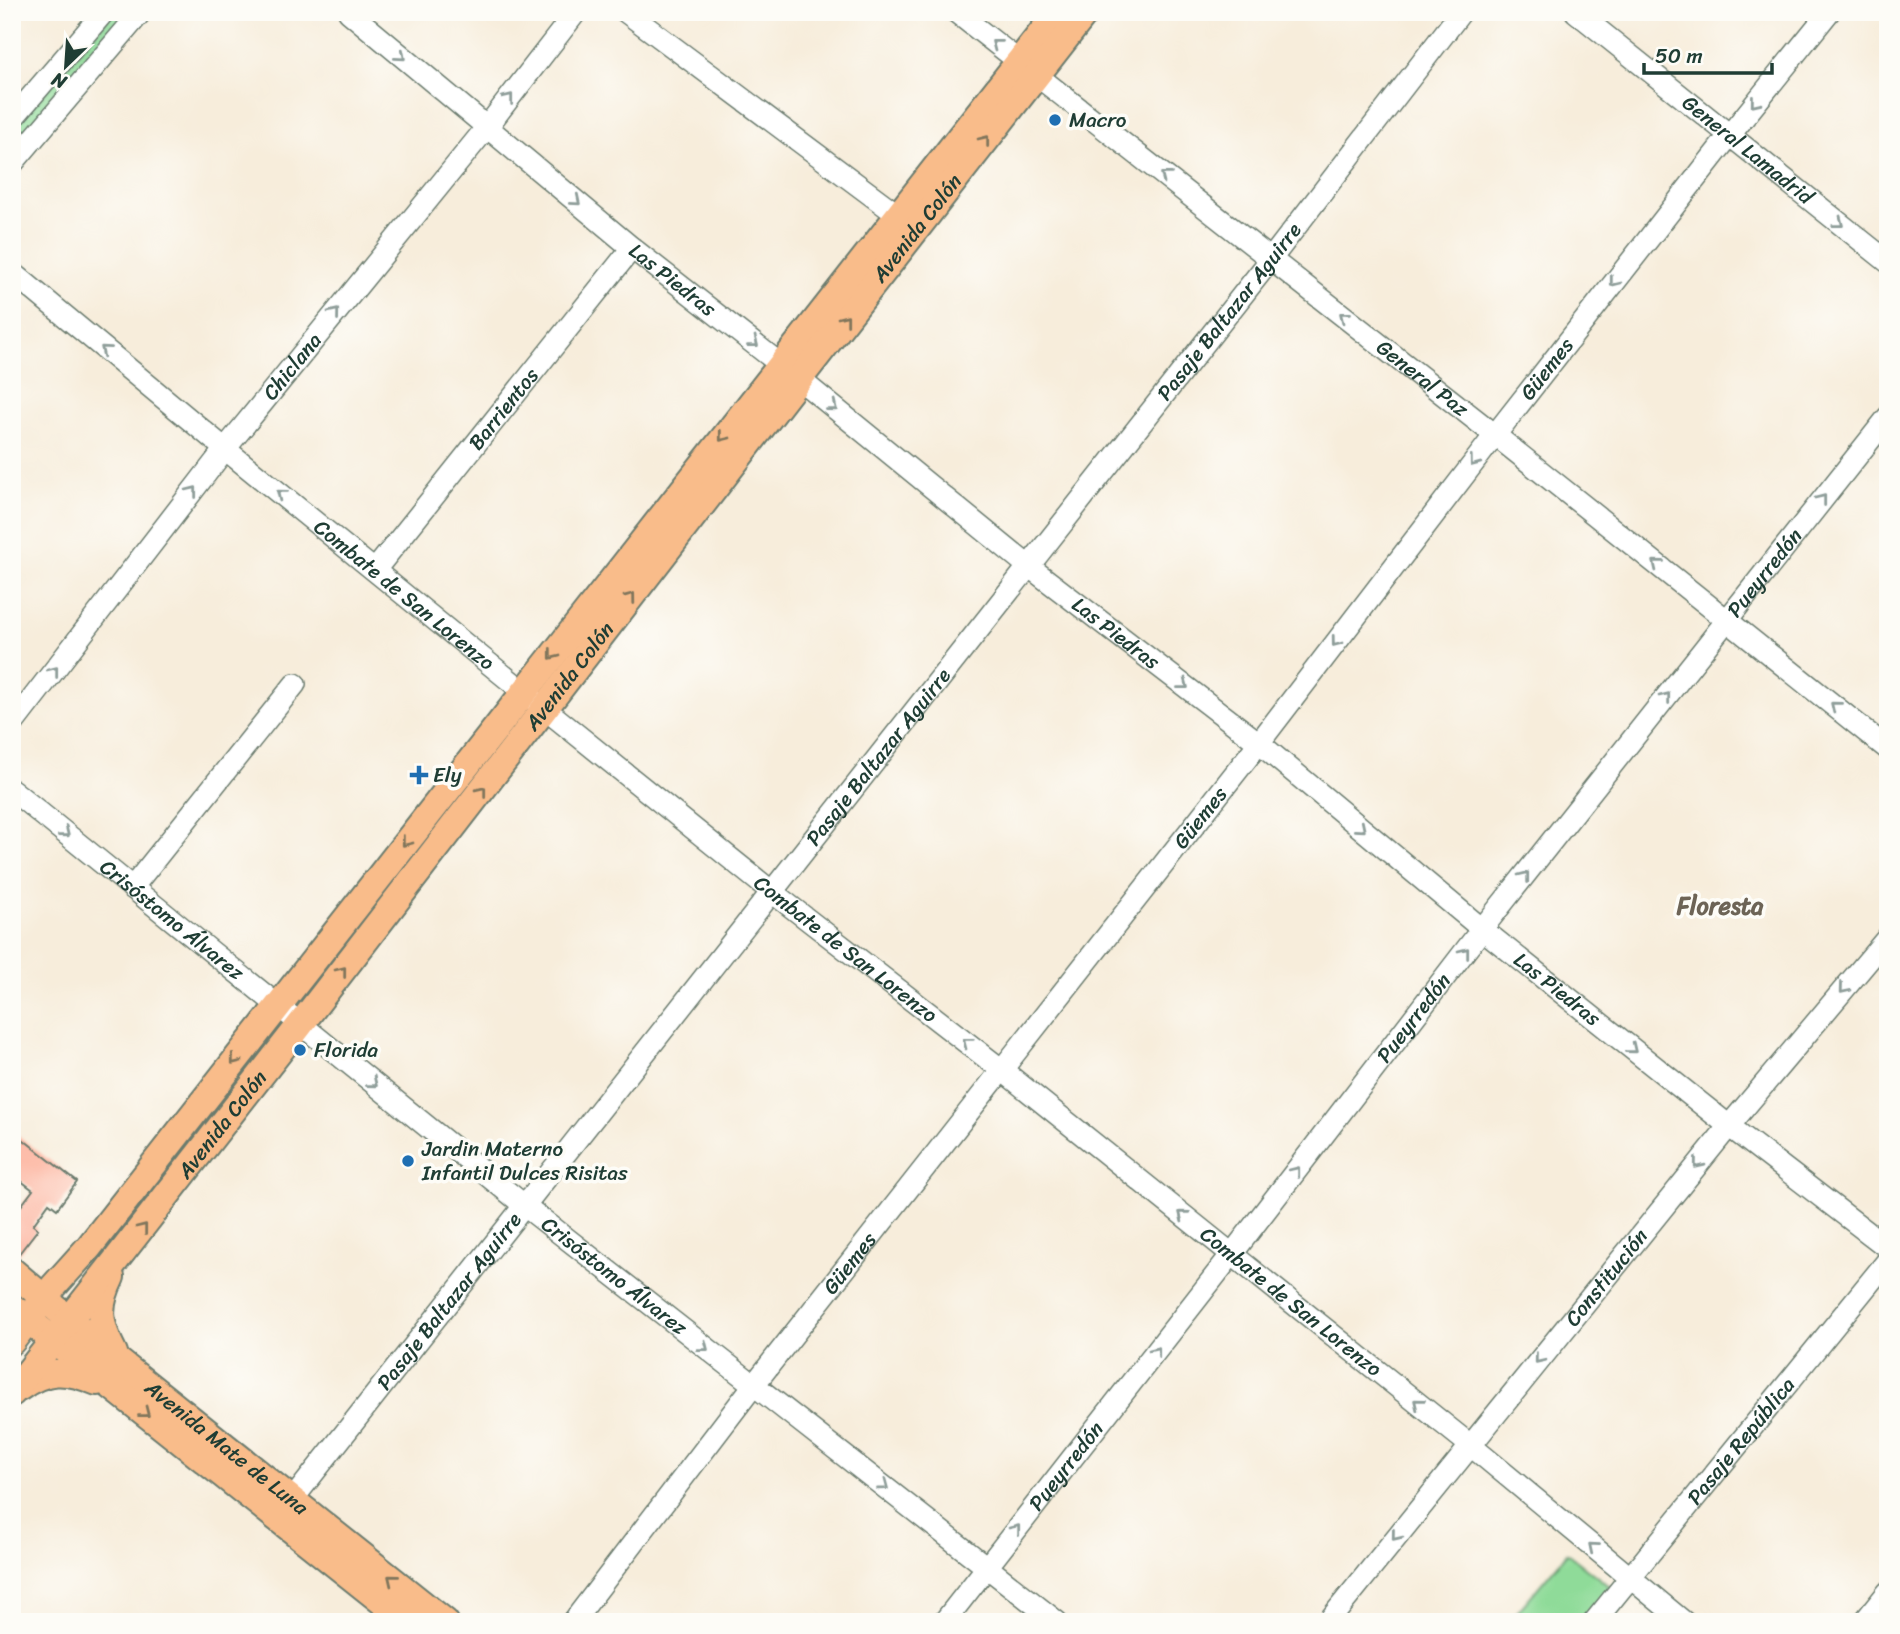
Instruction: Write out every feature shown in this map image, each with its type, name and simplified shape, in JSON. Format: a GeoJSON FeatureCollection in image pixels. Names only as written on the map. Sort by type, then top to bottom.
{"type":"FeatureCollection","features":[{"type":"Feature","properties":{"kind":"main road","name":"Avenida Colón"},"geometry":{"type":"LineString","coordinates":[[18,1323],[45,1298],[89,1247],[524,692],[789,371],[1028,69],[1058,12]]}},
{"type":"Feature","properties":{"kind":"main road","name":"Avenida Colón"},"geometry":{"type":"LineString","coordinates":[[12,1393],[545,709],[898,215],[1028,69],[1086,12]]}},
{"type":"Feature","properties":{"kind":"main road"},"geometry":{"type":"LineString","coordinates":[[12,1264],[32,1270],[52,1269],[89,1247]]}},
{"type":"Feature","properties":{"kind":"main road"},"geometry":{"type":"LineString","coordinates":[[118,1361],[100,1317],[107,1286],[124,1252]]}},
{"type":"Feature","properties":{"kind":"main road","name":"Avenida Mate de Luna"},"geometry":{"type":"LineString","coordinates":[[12,1271],[118,1361],[445,1622]]}},
{"type":"Feature","properties":{"kind":"main road","name":"Avenida Mate de Luna"},"geometry":{"type":"LineString","coordinates":[[18,1323],[52,1340],[408,1622]]}},
{"type":"Feature","properties":{"kind":"main road"},"geometry":{"type":"LineString","coordinates":[[12,1393],[36,1376],[55,1373],[77,1375],[112,1387]]}},
{"type":"Feature","properties":{"kind":"street"},"geometry":{"type":"LineString","coordinates":[[12,119],[104,12]]}},
{"type":"Feature","properties":{"kind":"street"},"geometry":{"type":"LineString","coordinates":[[12,164],[141,12]]}},
{"type":"Feature","properties":{"kind":"street","name":"Las Piedras"},"geometry":{"type":"LineString","coordinates":[[349,12],[632,248],[789,371],[1027,565],[1259,743],[1482,929],[1728,1126],[1888,1248]]}},
{"type":"Feature","properties":{"kind":"street","name":"Chiclana"},"geometry":{"type":"LineString","coordinates":[[12,725],[225,449],[487,127],[576,12]]}},
{"type":"Feature","properties":{"kind":"street"},"geometry":{"type":"LineString","coordinates":[[626,12],[898,215]]}},
{"type":"Feature","properties":{"kind":"street","name":"General Paz"},"geometry":{"type":"LineString","coordinates":[[956,12],[1495,435],[1888,749]]}},
{"type":"Feature","properties":{"kind":"street","name":"Pasaje Baltazar Aguirre"},"geometry":{"type":"LineString","coordinates":[[293,1499],[1270,259],[1461,12]]}},
{"type":"Feature","properties":{"kind":"street","name":"General Lamadrid"},"geometry":{"type":"LineString","coordinates":[[1576,12],[1888,262]]}},
{"type":"Feature","properties":{"kind":"street","name":"Güemes"},"geometry":{"type":"LineString","coordinates":[[573,1622],[753,1386],[1259,743],[1729,136],[1829,12]]}},
{"type":"Feature","properties":{"kind":"street","name":"Barrientos"},"geometry":{"type":"LineString","coordinates":[[375,570],[632,248]]}},
{"type":"Feature","properties":{"kind":"street","name":"Combate de San Lorenzo"},"geometry":{"type":"LineString","coordinates":[[12,272],[545,709],[772,892],[1002,1070],[1232,1254],[1470,1445],[1684,1622]]}},
{"type":"Feature","properties":{"kind":"street","name":"Pueyrredón"},"geometry":{"type":"LineString","coordinates":[[944,1622],[1482,929],[1888,417]]}},
{"type":"Feature","properties":{"kind":"street"},"geometry":{"type":"LineString","coordinates":[[132,888],[295,684]]}},
{"type":"Feature","properties":{"kind":"street","name":"Crisóstomo Álvarez"},"geometry":{"type":"LineString","coordinates":[[12,790],[525,1206],[1057,1622]]}},
{"type":"Feature","properties":{"kind":"street","name":"Constitución"},"geometry":{"type":"LineString","coordinates":[[1328,1622],[1728,1126],[1888,937]]}},
{"type":"Feature","properties":{"kind":"street","name":"Pasaje República"},"geometry":{"type":"LineString","coordinates":[[1594,1622],[1888,1260]]}},
{"type":"Feature","properties":{"kind":"street"},"geometry":{"type":"LineString","coordinates":[[1864,1622],[1888,1592]]}},
{"type":"Feature","properties":{"kind":"green space"},"geometry":{"type":"Polygon","coordinates":[[[113,12],[130,12],[12,150],[12,130],[113,12]]]}},
{"type":"Feature","properties":{"kind":"green space"},"geometry":{"type":"Polygon","coordinates":[[[1567,1553],[1614,1590],[1589,1622],[1509,1622],[1567,1553]]]}},
{"type":"Feature","properties":{"kind":"building"},"geometry":{"type":"Polygon","coordinates":[[[15,1133],[77,1182],[57,1209],[49,1203],[33,1225],[38,1229],[18,1255],[12,1251],[12,1207],[17,1211],[33,1190],[12,1174],[12,1136],[15,1133]]]}},
{"type":"Feature","properties":{"kind":"place","name":"Macro"},"geometry":{"type":"Point","coordinates":[1055,120]}},
{"type":"Feature","properties":{"kind":"place","name":"Ely"},"geometry":{"type":"Point","coordinates":[419,775]}},
{"type":"Feature","properties":{"kind":"place","name":"Florida"},"geometry":{"type":"Point","coordinates":[300,1050]}},
{"type":"Feature","properties":{"kind":"place","name":"Jardin Materno Infantil Dulces Risitas"},"geometry":{"type":"Point","coordinates":[408,1161]}},
{"type":"Feature","properties":{"kind":"district","name":"Floresta"},"geometry":{"type":"Point","coordinates":[1720,906]}}]}
